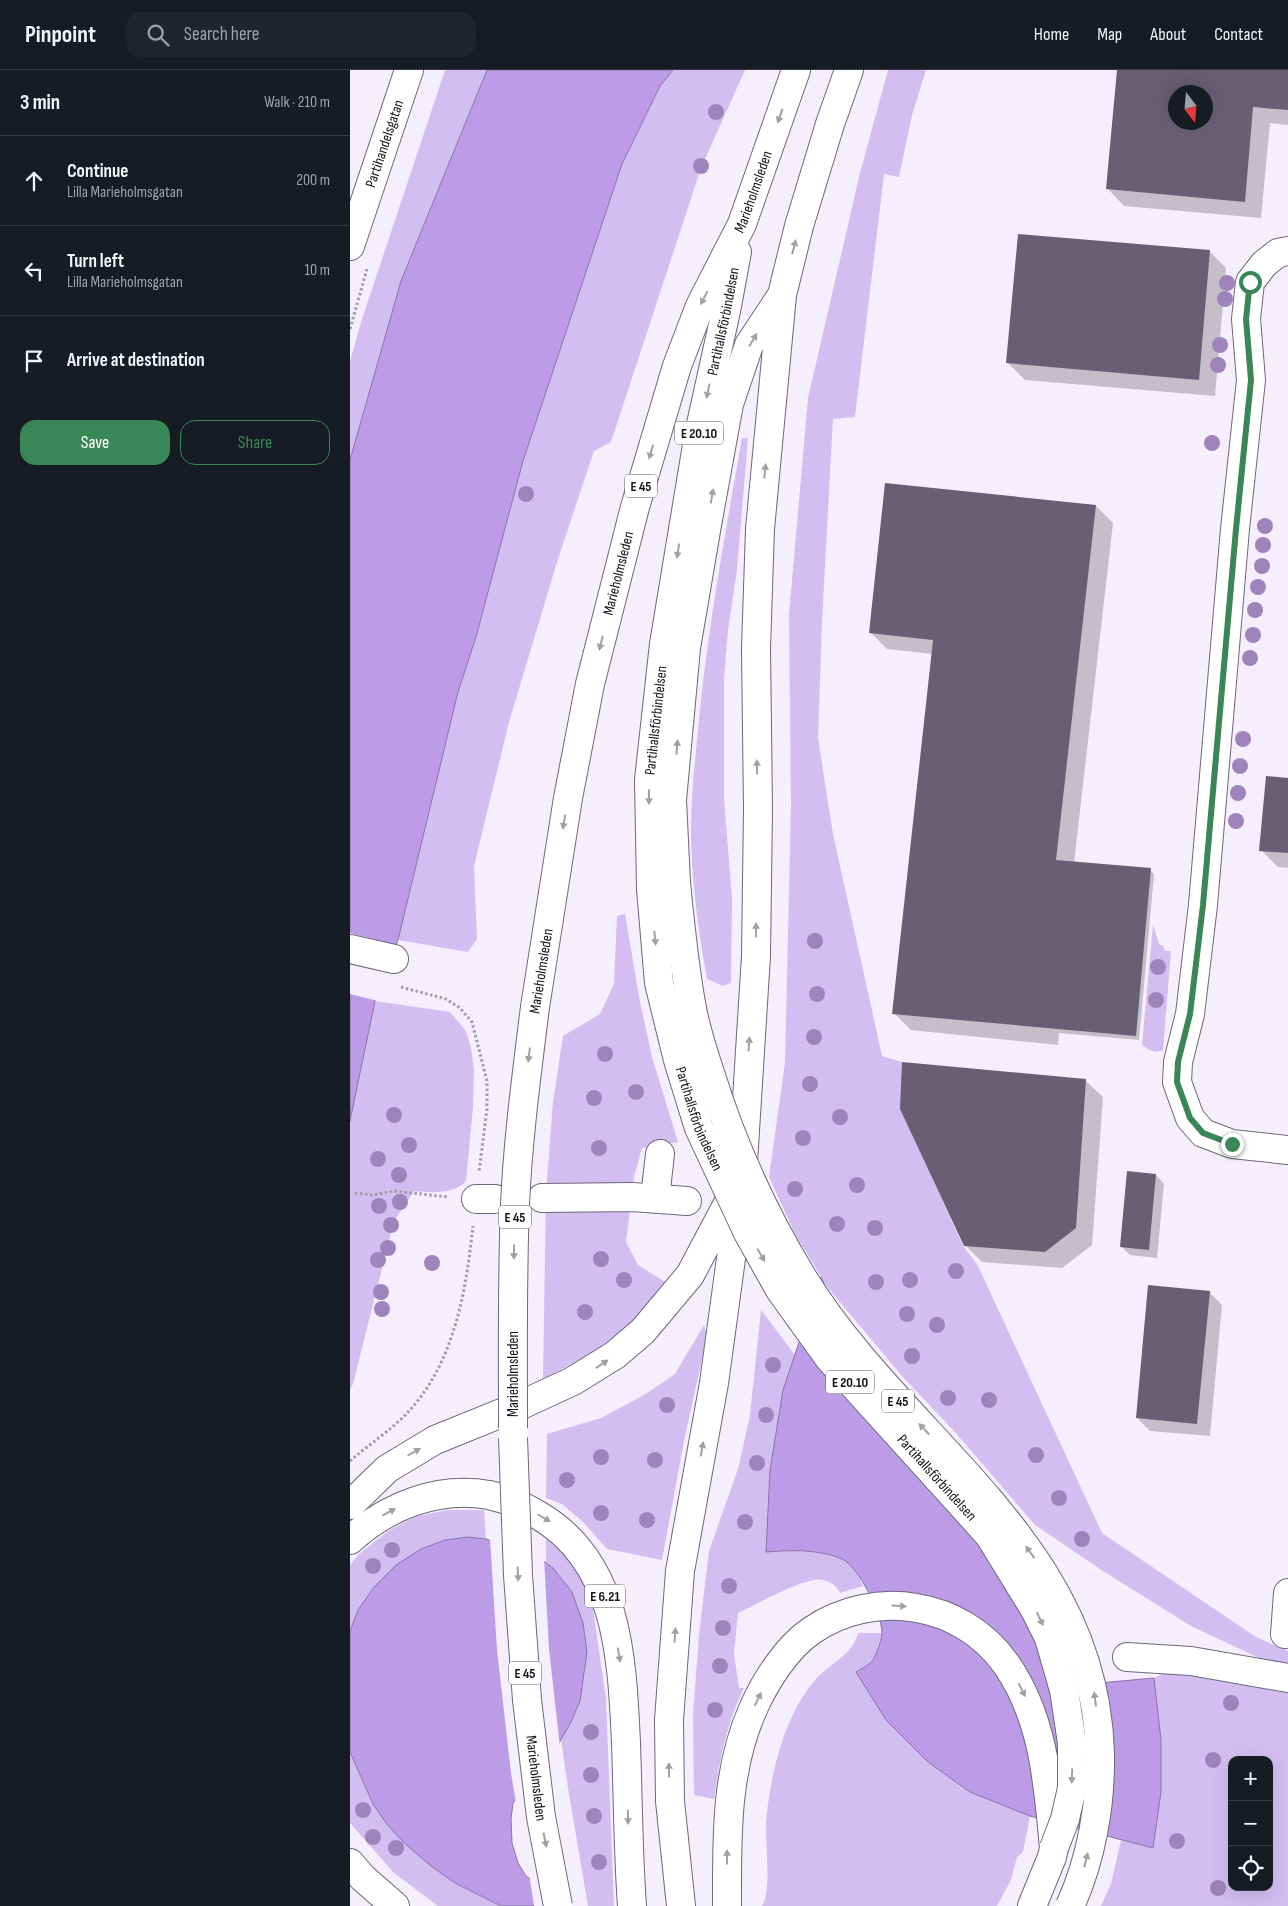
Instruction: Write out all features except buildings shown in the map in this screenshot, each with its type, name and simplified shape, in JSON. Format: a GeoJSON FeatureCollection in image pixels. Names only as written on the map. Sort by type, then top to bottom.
{"type":"FeatureCollection","features":[{"type":"Feature","properties":{"kind":"main road","name":"Partihandelsgatan"},"geometry":{"type":"LineString","coordinates":[[350,246],[409,70]]}},
{"type":"Feature","properties":{"kind":"main road","name":"Marieholmsleden"},"geometry":{"type":"LineString","coordinates":[[558,1906],[541,1817],[527,1700],[518,1575],[514,1455],[512,1328],[515,1203],[535,1007],[568,798],[590,684],[635,507],[677,366],[700,306],[742,224],[796,70]]}},
{"type":"Feature","properties":{"kind":"main road","name":"E 45"},"geometry":{"type":"LineString","coordinates":[[681,1906],[670,1801],[668,1720],[680,1571],[714,1383],[742,1178],[756,956],[758,809],[756,648],[760,529],[782,295],[805,207],[830,124],[849,70]]}},
{"type":"Feature","properties":{"kind":"main road","name":"Partihallsförbindelsen"},"geometry":{"type":"LineString","coordinates":[[742,224],[726,310],[697,442],[664,644],[649,780],[663,886],[684,960],[691,1006],[703,1052],[728,1129],[750,1181],[775,1228],[808,1284],[869,1368],[999,1510],[1036,1560],[1074,1628],[1093,1687],[1100,1731],[1100,1766],[1095,1822],[1084,1867],[1070,1906]]}},
{"type":"Feature","properties":{"kind":"main road"},"geometry":{"type":"LineString","coordinates":[[1288,251],[1278,253],[1264,264],[1250,282],[1246,319],[1251,380],[1203,905],[1190,1014],[1178,1062],[1177,1082],[1190,1118],[1203,1133],[1232,1144],[1288,1150]]}},
{"type":"Feature","properties":{"kind":"main road","name":"Partihallsförbindelsen"},"geometry":{"type":"LineString","coordinates":[[782,295],[749,345],[729,404],[707,525],[686,648],[663,886],[659,983],[678,1060],[699,1128],[748,1233],[780,1290],[829,1358],[989,1535],[1020,1584],[1049,1638],[1064,1690],[1072,1744],[1072,1788],[1065,1819],[1032,1906]]}},
{"type":"Feature","properties":{"kind":"main road"},"geometry":{"type":"LineString","coordinates":[[350,949],[394,959]]}},
{"type":"Feature","properties":{"kind":"main road"},"geometry":{"type":"LineString","coordinates":[[655,1198],[660,1154]]}},
{"type":"Feature","properties":{"kind":"main road"},"geometry":{"type":"LineString","coordinates":[[350,1505],[387,1469],[420,1448],[455,1431],[573,1382],[622,1350],[643,1331],[690,1276],[742,1178]]}},
{"type":"Feature","properties":{"kind":"main road"},"geometry":{"type":"LineString","coordinates":[[542,1198],[632,1197],[687,1201]]}},
{"type":"Feature","properties":{"kind":"main road","name":"E 6.21"},"geometry":{"type":"LineString","coordinates":[[350,1540],[385,1513],[405,1504],[435,1496],[470,1493],[492,1496],[524,1506],[553,1523],[564,1532],[580,1551],[600,1583],[605,1595],[611,1613],[620,1662],[624,1711],[632,1906]]}},
{"type":"Feature","properties":{"kind":"main road"},"geometry":{"type":"LineString","coordinates":[[1285,1634],[1288,1593]]}},
{"type":"Feature","properties":{"kind":"main road"},"geometry":{"type":"LineString","coordinates":[[727,1906],[728,1818],[731,1782],[737,1754],[752,1710],[772,1673],[809,1632],[851,1611],[884,1605],[920,1608],[944,1616],[968,1627],[1000,1656],[1023,1691],[1037,1729],[1045,1762],[1054,1848]]}},
{"type":"Feature","properties":{"kind":"main road"},"geometry":{"type":"LineString","coordinates":[[1127,1656],[1191,1661],[1288,1678]]}},
{"type":"Feature","properties":{"kind":"main road"},"geometry":{"type":"LineString","coordinates":[[350,1863],[363,1878],[396,1906]]}},
{"type":"Feature","properties":{"kind":"path"},"geometry":{"type":"LineString","coordinates":[[355,1193],[374,1195],[394,1191],[485,1199]]}},
{"type":"Feature","properties":{"kind":"path"},"geometry":{"type":"LineString","coordinates":[[350,1461],[363,1450]]}},
{"type":"Feature","properties":{"kind":"shaded area"},"geometry":{"type":"Polygon","coordinates":[[[445,70],[487,70],[401,281],[350,460],[350,361],[362,319],[445,70]]]}},
{"type":"Feature","properties":{"kind":"shaded area"},"geometry":{"type":"Polygon","coordinates":[[[487,70],[673,70],[660,86],[622,164],[523,461],[476,637],[458,692],[398,940],[375,1001],[350,1121],[350,460],[401,281],[487,70]]]}},
{"type":"Feature","properties":{"kind":"shaded area"},"geometry":{"type":"Polygon","coordinates":[[[673,70],[745,70],[701,168],[611,442],[594,451],[558,559],[509,722],[474,866],[477,939],[468,952],[398,940],[458,692],[476,637],[523,461],[622,164],[660,86],[673,70]]]}},
{"type":"Feature","properties":{"kind":"shaded area"},"geometry":{"type":"Polygon","coordinates":[[[888,70],[926,70],[912,115],[899,177],[884,174],[855,417],[833,419],[818,738],[833,834],[882,1056],[902,1062],[901,1109],[963,1246],[977,1264],[1102,1533],[1256,1637],[1288,1651],[1288,1666],[1276,1666],[1191,1626],[1103,1571],[1035,1525],[955,1432],[902,1376],[828,1288],[796,1236],[769,1177],[785,1063],[791,805],[789,615],[808,398],[860,173],[888,70]]]}},
{"type":"Feature","properties":{"kind":"shaded area"},"geometry":{"type":"Polygon","coordinates":[[[742,438],[748,438],[737,570],[728,630],[724,679],[724,798],[732,899],[731,983],[723,986],[707,979],[694,885],[691,816],[694,767],[706,657],[742,438]]]}},
{"type":"Feature","properties":{"kind":"shaded area"},"geometry":{"type":"Polygon","coordinates":[[[625,914],[640,1002],[652,1057],[678,1142],[642,1148],[634,1177],[626,1242],[638,1265],[670,1285],[623,1332],[602,1348],[543,1379],[546,1193],[553,1102],[563,1036],[600,1014],[614,984],[617,916],[625,914]]]}},
{"type":"Feature","properties":{"kind":"shaded area"},"geometry":{"type":"Polygon","coordinates":[[[1153,925],[1159,944],[1163,946],[1165,951],[1171,951],[1163,1050],[1157,1052],[1149,1050],[1142,1045],[1153,925]]]}},
{"type":"Feature","properties":{"kind":"shaded area"},"geometry":{"type":"Polygon","coordinates":[[[375,1001],[450,1012],[466,1031],[471,1048],[474,1070],[473,1107],[466,1181],[449,1190],[434,1192],[414,1191],[394,1221],[353,1384],[350,1389],[350,1121],[375,1001]]]}},
{"type":"Feature","properties":{"kind":"shaded area"},"geometry":{"type":"Polygon","coordinates":[[[821,1277],[840,1317],[1099,1683],[1154,1678],[1161,1740],[1161,1792],[1153,1848],[1030,1816],[970,1792],[928,1762],[886,1720],[856,1672],[873,1660],[882,1632],[878,1614],[868,1591],[855,1571],[842,1559],[824,1553],[766,1552],[770,1470],[783,1390],[821,1277]]]}},
{"type":"Feature","properties":{"kind":"shaded area"},"geometry":{"type":"Polygon","coordinates":[[[761,1310],[795,1355],[783,1390],[766,1552],[806,1552],[828,1554],[837,1557],[847,1562],[853,1568],[863,1586],[840,1593],[830,1582],[814,1580],[786,1590],[738,1613],[734,1654],[739,1688],[744,1688],[724,1742],[714,1799],[694,1795],[693,1715],[699,1635],[709,1551],[739,1466],[750,1415],[761,1310]]]}},
{"type":"Feature","properties":{"kind":"shaded area"},"geometry":{"type":"Polygon","coordinates":[[[704,1325],[707,1336],[684,1441],[662,1560],[607,1549],[583,1522],[562,1504],[546,1498],[547,1434],[601,1418],[644,1395],[675,1374],[704,1325]]]}},
{"type":"Feature","properties":{"kind":"shaded area"},"geometry":{"type":"Polygon","coordinates":[[[447,1510],[484,1510],[486,1539],[468,1537],[396,1565],[374,1587],[358,1610],[350,1631],[350,1565],[358,1555],[388,1531],[415,1517],[447,1510]]]}},
{"type":"Feature","properties":{"kind":"shaded area"},"geometry":{"type":"Polygon","coordinates":[[[468,1537],[486,1539],[538,1557],[553,1568],[572,1592],[583,1623],[587,1652],[580,1701],[571,1722],[555,1750],[513,1803],[511,1819],[512,1843],[518,1863],[526,1876],[538,1885],[545,1906],[501,1906],[455,1883],[431,1866],[403,1842],[386,1823],[373,1804],[350,1752],[350,1631],[358,1610],[374,1587],[396,1565],[421,1549],[445,1540],[468,1537]]]}},
{"type":"Feature","properties":{"kind":"shaded area"},"geometry":{"type":"Polygon","coordinates":[[[546,1539],[564,1554],[575,1569],[584,1583],[593,1609],[606,1699],[614,1906],[588,1906],[561,1739],[580,1701],[572,1592],[553,1568],[546,1563],[546,1539]]]}},
{"type":"Feature","properties":{"kind":"shaded area"},"geometry":{"type":"Polygon","coordinates":[[[858,1633],[882,1633],[874,1660],[928,1762],[970,1792],[1030,1816],[1023,1852],[1017,1857],[1011,1880],[997,1906],[762,1906],[767,1889],[766,1823],[768,1807],[774,1770],[784,1735],[797,1706],[809,1688],[821,1674],[846,1653],[855,1641],[858,1633]]]}},
{"type":"Feature","properties":{"kind":"shaded area"},"geometry":{"type":"Polygon","coordinates":[[[1169,1671],[1288,1686],[1288,1906],[1101,1906],[1111,1884],[1121,1840],[1153,1848],[1161,1792],[1161,1740],[1154,1678],[1169,1671]]]}},
{"type":"Feature","properties":{"kind":"shaded area"},"geometry":{"type":"Polygon","coordinates":[[[350,1752],[373,1804],[431,1866],[455,1883],[501,1906],[438,1906],[394,1873],[350,1823],[350,1752]]]}},
{"type":"Feature","properties":{"kind":"pier"},"geometry":{"type":"Polygon","coordinates":[[[350,933],[397,945],[378,1001],[350,994],[350,933]]]}},
{"type":"Feature","properties":{"kind":"pier"},"geometry":{"type":"Polygon","coordinates":[[[490,1538],[544,1558],[549,1649],[560,1747],[539,1777],[516,1803],[497,1650],[490,1538]]]}},
{"type":"Feature","properties":{"kind":"pier"},"geometry":{"type":"Polygon","coordinates":[[[529,1874],[549,1896],[548,1906],[534,1906],[529,1874]]]}},
{"type":"Feature","properties":{"kind":"route"},"geometry":{"type":"LineString","coordinates":[[1232,1144],[1203,1133],[1190,1118],[1177,1082],[1178,1062],[1190,1014],[1203,905],[1251,380],[1246,319],[1250,282]]}}]}
